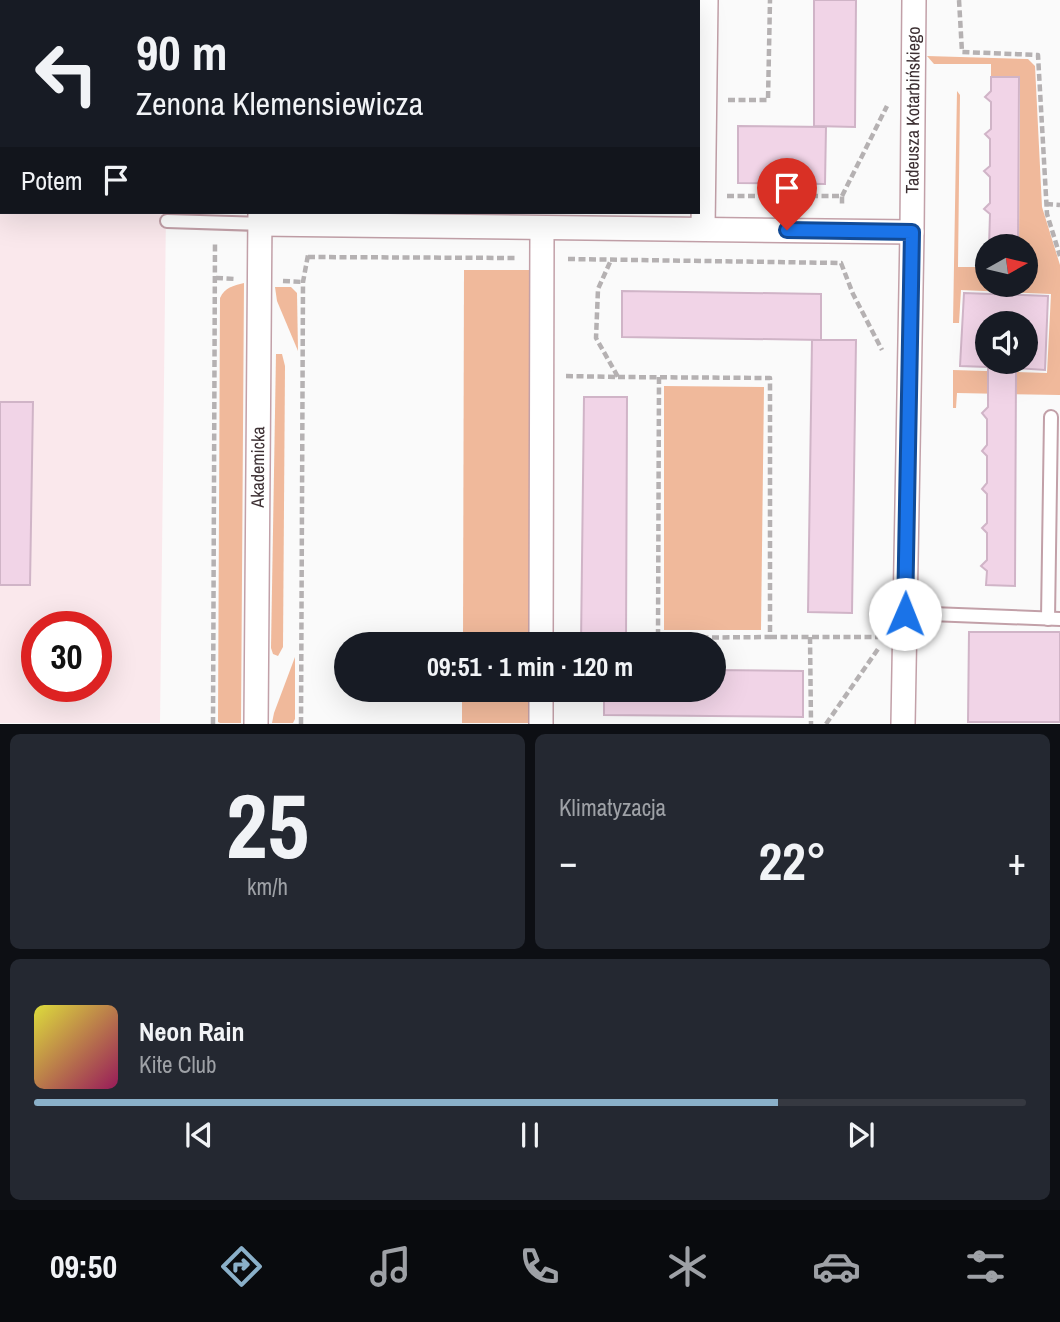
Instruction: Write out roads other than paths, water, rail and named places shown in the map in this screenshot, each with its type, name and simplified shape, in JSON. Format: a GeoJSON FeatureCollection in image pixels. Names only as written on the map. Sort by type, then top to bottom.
{"type":"FeatureCollection","features":[{"type":"Feature","properties":{"kind":"street"},"geometry":{"type":"LineString","coordinates":[[703,228],[706,0]]}},
{"type":"Feature","properties":{"kind":"street","name":"Tadeusza Kotarbińskiego"},"geometry":{"type":"LineString","coordinates":[[903,723],[914,0]]}},
{"type":"Feature","properties":{"kind":"street"},"geometry":{"type":"LineString","coordinates":[[260,218],[309,225],[912,232]]}},
{"type":"Feature","properties":{"kind":"street","name":"Akademicka"},"geometry":{"type":"LineString","coordinates":[[256,723],[260,218]]}},
{"type":"Feature","properties":{"kind":"street"},"geometry":{"type":"LineString","coordinates":[[541,632],[542,228]]}},
{"type":"Feature","properties":{"kind":"street"},"geometry":{"type":"LineString","coordinates":[[541,702],[541,723]]}},
{"type":"Feature","properties":{"kind":"lane"},"geometry":{"type":"LineString","coordinates":[[167,221],[215,223],[260,218]]}},
{"type":"Feature","properties":{"kind":"lane"},"geometry":{"type":"LineString","coordinates":[[905,614],[1054,619],[1051,417]]}}]}
